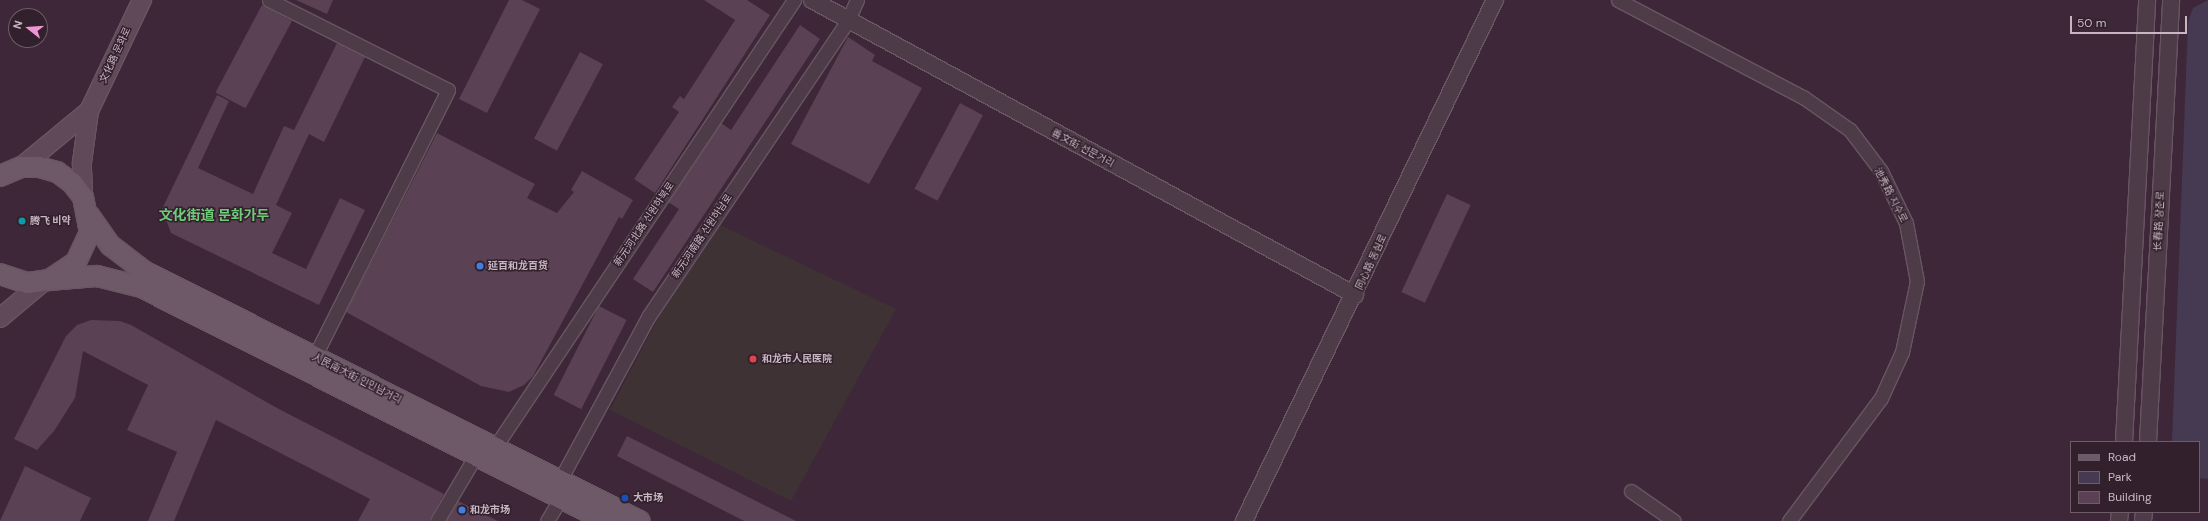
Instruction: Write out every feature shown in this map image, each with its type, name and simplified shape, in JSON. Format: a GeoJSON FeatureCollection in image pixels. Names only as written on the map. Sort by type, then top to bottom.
{"type":"FeatureCollection","features":[{"type":"Feature","properties":{"kind":"main road","name":"文化路 문화로"},"geometry":{"type":"LineString","coordinates":[[86,206],[82,162],[89,111],[142,0]]}},
{"type":"Feature","properties":{"kind":"main road","name":"文化路 문화로"},"geometry":{"type":"LineString","coordinates":[[8,171],[89,111]]}},
{"type":"Feature","properties":{"kind":"main road","name":"人民南大街 인민남거리"},"geometry":{"type":"LineString","coordinates":[[8,171],[39,167],[57,172],[72,183],[110,245],[144,271],[495,447],[606,521]]}},
{"type":"Feature","properties":{"kind":"main road"},"geometry":{"type":"LineString","coordinates":[[0,318],[46,281],[72,266],[85,248],[86,206]]}},
{"type":"Feature","properties":{"kind":"main road","name":"人民南大街 인민남거리"},"geometry":{"type":"LineString","coordinates":[[0,274],[28,283],[97,276],[141,287],[476,455],[640,521]]}},
{"type":"Feature","properties":{"kind":"street"},"geometry":{"type":"LineString","coordinates":[[269,0],[448,90],[315,356]]}},
{"type":"Feature","properties":{"kind":"street","name":"新元河北路 신원하북로"},"geometry":{"type":"LineString","coordinates":[[495,447],[794,0]]}},
{"type":"Feature","properties":{"kind":"street","name":"善文街 선문거리"},"geometry":{"type":"LineString","coordinates":[[812,0],[1355,295]]}},
{"type":"Feature","properties":{"kind":"street","name":"新元河南路 신원하남로"},"geometry":{"type":"LineString","coordinates":[[547,521],[560,489],[648,317],[848,20],[857,0]]}},
{"type":"Feature","properties":{"kind":"street","name":"池秀路 지수로"},"geometry":{"type":"LineString","coordinates":[[1618,0],[1803,97],[1850,130],[1881,171],[1906,223],[1917,281],[1902,352],[1881,398],[1789,521]]}},
{"type":"Feature","properties":{"kind":"street"},"geometry":{"type":"LineString","coordinates":[[2124,441],[2147,0]]}},
{"type":"Feature","properties":{"kind":"street","name":"长春路 장춘로"},"geometry":{"type":"LineString","coordinates":[[2148,441],[2171,0]]}},
{"type":"Feature","properties":{"kind":"street","name":"同心路 동심로"},"geometry":{"type":"LineString","coordinates":[[1244,521],[1355,295],[1490,3]]}},
{"type":"Feature","properties":{"kind":"street"},"geometry":{"type":"LineString","coordinates":[[437,521],[476,455]]}},
{"type":"Feature","properties":{"kind":"street"},"geometry":{"type":"LineString","coordinates":[[1631,491],[1674,521]]}},
{"type":"Feature","properties":{"kind":"shaded area","name":"和龙市人民医院"},"geometry":{"type":"Polygon","coordinates":[[[718,224],[896,309],[791,501],[610,410],[666,303],[718,224]]]}},
{"type":"Feature","properties":{"kind":"green space"},"geometry":{"type":"Polygon","coordinates":[[[2208,0],[2208,479],[2200,478],[2200,441],[2172,441],[2188,22],[2193,8],[2208,0]]]}},
{"type":"Feature","properties":{"kind":"building"},"geometry":{"type":"Polygon","coordinates":[[[296,0],[333,0],[327,14],[296,0]]]}},
{"type":"Feature","properties":{"kind":"building"},"geometry":{"type":"Polygon","coordinates":[[[509,0],[522,0],[540,9],[487,113],[459,99],[509,0]]]}},
{"type":"Feature","properties":{"kind":"building"},"geometry":{"type":"Polygon","coordinates":[[[704,0],[747,0],[770,15],[655,193],[634,179],[679,112],[672,107],[680,96],[684,99],[735,20],[704,0]]]}},
{"type":"Feature","properties":{"kind":"building"},"geometry":{"type":"Polygon","coordinates":[[[262,5],[292,21],[246,108],[216,92],[262,5]]]}},
{"type":"Feature","properties":{"kind":"building"},"geometry":{"type":"Polygon","coordinates":[[[800,25],[820,39],[653,292],[633,279],[679,209],[668,202],[721,123],[731,130],[800,25]]]}},
{"type":"Feature","properties":{"kind":"building"},"geometry":{"type":"Polygon","coordinates":[[[848,37],[875,55],[872,61],[922,88],[869,184],[791,144],[848,37]]]}},
{"type":"Feature","properties":{"kind":"building"},"geometry":{"type":"Polygon","coordinates":[[[337,43],[365,57],[324,142],[309,134],[276,205],[292,213],[272,253],[306,269],[340,198],[365,210],[319,305],[171,233],[162,209],[217,95],[229,101],[198,168],[253,194],[284,126],[294,130],[337,43]]]}},
{"type":"Feature","properties":{"kind":"building"},"geometry":{"type":"Polygon","coordinates":[[[580,52],[603,64],[557,151],[534,139],[580,52]]]}},
{"type":"Feature","properties":{"kind":"building"},"geometry":{"type":"Polygon","coordinates":[[[960,103],[983,115],[937,201],[914,189],[960,103]]]}},
{"type":"Feature","properties":{"kind":"building","name":"延百和龙百货"},"geometry":{"type":"Polygon","coordinates":[[[437,133],[535,184],[527,198],[557,213],[574,192],[571,190],[582,171],[633,200],[622,219],[619,217],[533,376],[524,385],[509,392],[481,386],[346,312],[437,133]]]}},
{"type":"Feature","properties":{"kind":"building"},"geometry":{"type":"Polygon","coordinates":[[[1447,194],[1471,205],[1425,303],[1401,292],[1447,194]]]}},
{"type":"Feature","properties":{"kind":"building"},"geometry":{"type":"Polygon","coordinates":[[[599,306],[627,320],[581,409],[554,395],[599,306]]]}},
{"type":"Feature","properties":{"kind":"building"},"geometry":{"type":"Polygon","coordinates":[[[91,320],[120,321],[131,325],[277,408],[444,494],[429,521],[358,521],[370,499],[216,420],[174,521],[148,521],[177,452],[127,430],[148,385],[83,351],[75,398],[54,431],[37,450],[14,439],[66,336],[77,325],[91,320]]]}},
{"type":"Feature","properties":{"kind":"building"},"geometry":{"type":"Polygon","coordinates":[[[627,436],[796,521],[744,521],[617,456],[627,436]]]}},
{"type":"Feature","properties":{"kind":"building"},"geometry":{"type":"Polygon","coordinates":[[[25,466],[91,498],[80,521],[0,521],[25,466]]]}},
{"type":"Feature","properties":{"kind":"building","name":"和龙市场"},"geometry":{"type":"Polygon","coordinates":[[[458,501],[498,521],[446,521],[458,501]]]}},
{"type":"Feature","properties":{"kind":"place","name":"腾飞 비약"},"geometry":{"type":"Point","coordinates":[22,221]}},
{"type":"Feature","properties":{"kind":"place","name":"延百和龙百货"},"geometry":{"type":"Point","coordinates":[480,266]}},
{"type":"Feature","properties":{"kind":"place","name":"和龙市人民医院"},"geometry":{"type":"Point","coordinates":[753,359]}},
{"type":"Feature","properties":{"kind":"place","name":"大市场"},"geometry":{"type":"Point","coordinates":[625,498]}},
{"type":"Feature","properties":{"kind":"place","name":"和龙市场"},"geometry":{"type":"Point","coordinates":[462,510]}},
{"type":"Feature","properties":{"kind":"district","name":"文化街道 문화가두"},"geometry":{"type":"Point","coordinates":[214,215]}}]}
